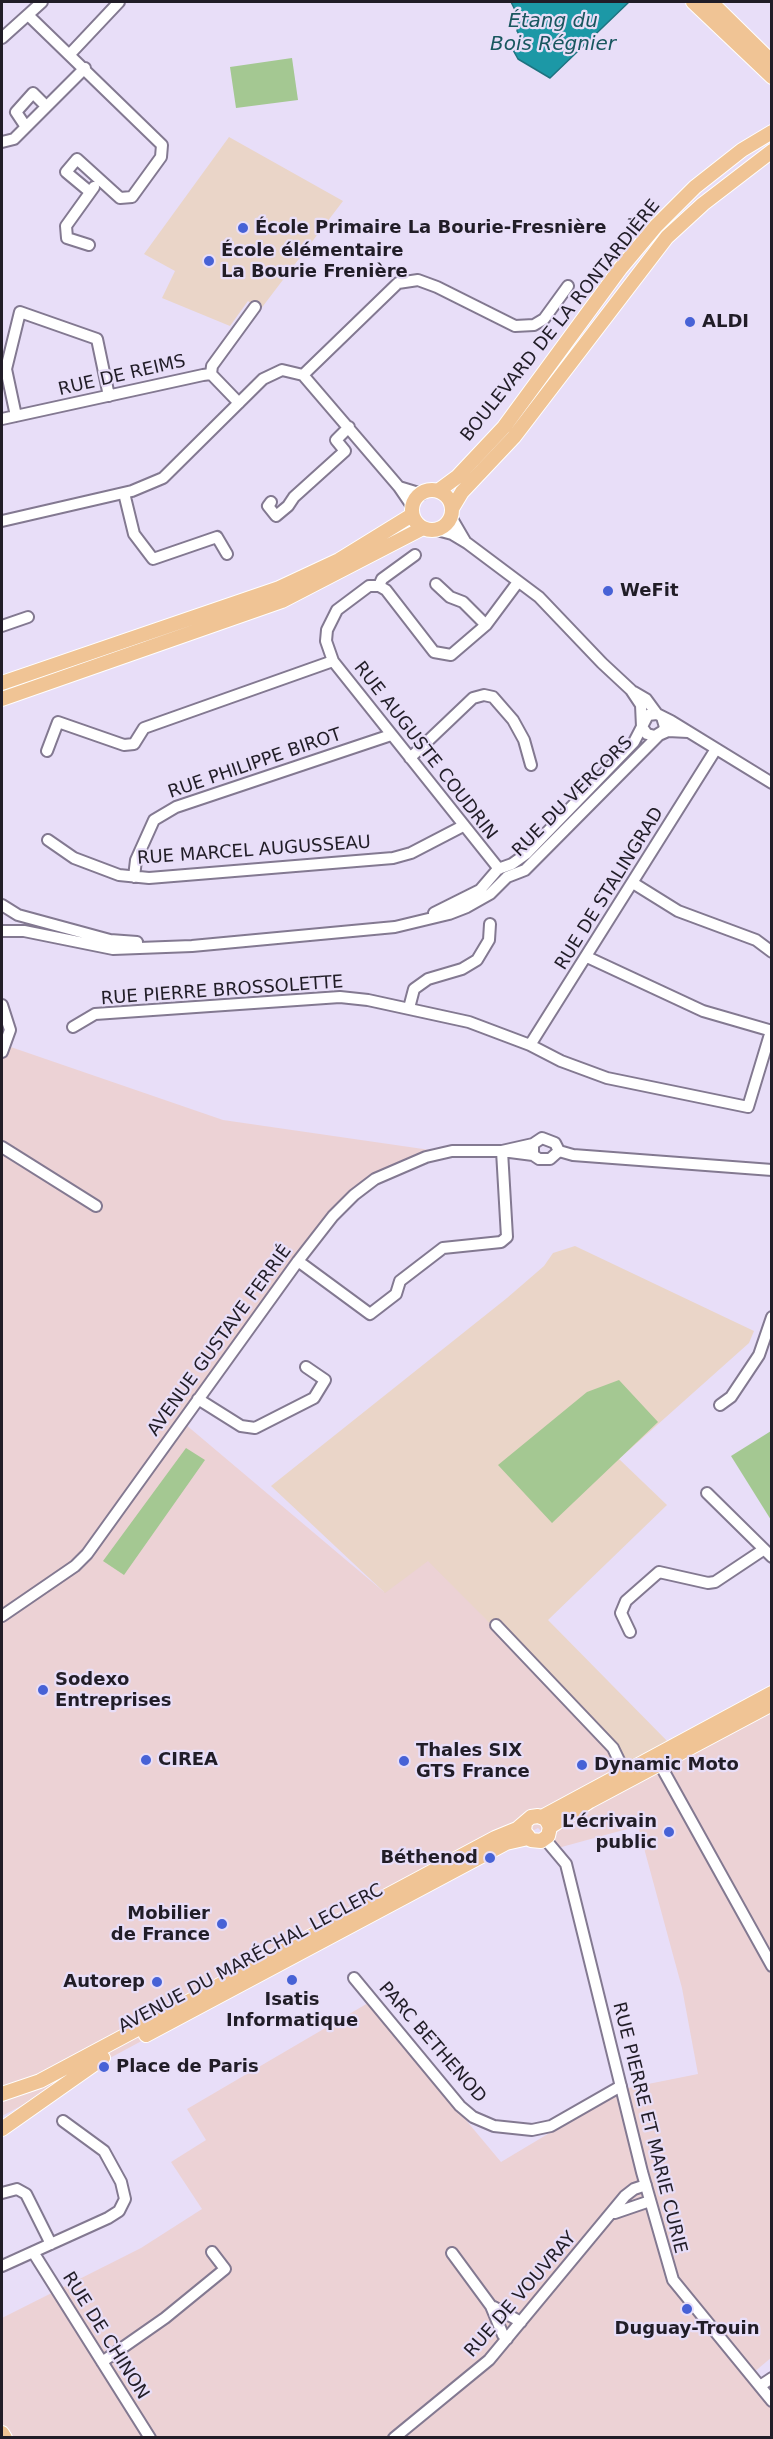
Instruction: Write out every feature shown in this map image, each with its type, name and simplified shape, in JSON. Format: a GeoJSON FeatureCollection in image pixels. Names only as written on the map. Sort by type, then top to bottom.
{"type":"FeatureCollection","features":[{"type":"Feature","properties":{"kind":"main road"},"geometry":{"type":"LineString","coordinates":[[693,2],[771,77]]}},
{"type":"Feature","properties":{"kind":"main road"},"geometry":{"type":"LineString","coordinates":[[711,2],[771,62]]}},
{"type":"Feature","properties":{"kind":"main road","name":"BOULEVARD DE LA RONTARDIÈRE"},"geometry":{"type":"LineString","coordinates":[[438,491],[457,477],[504,427],[546,373],[620,269],[656,226],[694,187],[742,150],[771,132]]}},
{"type":"Feature","properties":{"kind":"main road","name":"BOULEVARD DE LA RONTARDIÈRE"},"geometry":{"type":"LineString","coordinates":[[452,512],[462,492],[514,437],[667,237],[703,204],[771,151]]}},
{"type":"Feature","properties":{"kind":"main road"},"geometry":{"type":"LineString","coordinates":[[2,683],[279,588],[339,560],[391,530],[412,510],[426,491],[438,491],[446,496],[452,512],[444,527],[437,530],[423,528],[282,600],[2,699]]}},
{"type":"Feature","properties":{"kind":"main road"},"geometry":{"type":"LineString","coordinates":[[412,510],[423,528]]}},
{"type":"Feature","properties":{"kind":"main road"},"geometry":{"type":"LineString","coordinates":[[2,706],[47,689],[75,674]]}},
{"type":"Feature","properties":{"kind":"main road"},"geometry":{"type":"LineString","coordinates":[[657,1760],[771,1693]]}},
{"type":"Feature","properties":{"kind":"main road"},"geometry":{"type":"LineString","coordinates":[[546,1828],[627,1776],[771,1704]]}},
{"type":"Feature","properties":{"kind":"main road","name":"AVENUE DU MARÉCHAL LECLERC"},"geometry":{"type":"LineString","coordinates":[[2,2094],[40,2081],[525,1823],[531,1817],[546,1828],[534,1842],[528,1838],[506,1843],[88,2066],[63,2087],[2,2129]]}},
{"type":"Feature","properties":{"kind":"main road"},"geometry":{"type":"LineString","coordinates":[[525,1823],[524,1831],[528,1838]]}},
{"type":"Feature","properties":{"kind":"main road"},"geometry":{"type":"LineString","coordinates":[[2,2433],[5,2438]]}},
{"type":"Feature","properties":{"kind":"street"},"geometry":{"type":"LineString","coordinates":[[4,32],[42,2]]}},
{"type":"Feature","properties":{"kind":"street"},"geometry":{"type":"LineString","coordinates":[[70,54],[119,2]]}},
{"type":"Feature","properties":{"kind":"street"},"geometry":{"type":"LineString","coordinates":[[28,15],[162,145],[161,157],[132,197],[120,198],[76,159],[66,172],[90,192]]}},
{"type":"Feature","properties":{"kind":"street"},"geometry":{"type":"LineString","coordinates":[[2,142],[14,139],[85,68]]}},
{"type":"Feature","properties":{"kind":"street"},"geometry":{"type":"LineString","coordinates":[[26,127],[16,112],[33,93],[46,106]]}},
{"type":"Feature","properties":{"kind":"street"},"geometry":{"type":"LineString","coordinates":[[89,245],[68,238],[66,226],[100,180]]}},
{"type":"Feature","properties":{"kind":"street"},"geometry":{"type":"LineString","coordinates":[[303,375],[398,283],[418,280],[437,287],[514,326],[534,325],[544,319],[568,286]]}},
{"type":"Feature","properties":{"kind":"street"},"geometry":{"type":"LineString","coordinates":[[210,374],[212,366],[255,307]]}},
{"type":"Feature","properties":{"kind":"street"},"geometry":{"type":"LineString","coordinates":[[16,417],[6,369],[20,312],[97,339],[109,396]]}},
{"type":"Feature","properties":{"kind":"street"},"geometry":{"type":"LineString","coordinates":[[2,521],[124,493],[163,478],[272,372],[291,370],[303,375],[349,427],[399,487],[412,510]]}},
{"type":"Feature","properties":{"kind":"street","name":"RUE DE REIMS"},"geometry":{"type":"LineString","coordinates":[[2,418],[16,417],[210,374],[238,404]]}},
{"type":"Feature","properties":{"kind":"street"},"geometry":{"type":"LineString","coordinates":[[271,502],[268,506],[276,516],[288,506],[294,496],[345,451],[336,440],[349,427]]}},
{"type":"Feature","properties":{"kind":"street"},"geometry":{"type":"LineString","coordinates":[[399,487],[422,494]]}},
{"type":"Feature","properties":{"kind":"street"},"geometry":{"type":"LineString","coordinates":[[124,493],[134,534],[153,559],[217,537],[227,554]]}},
{"type":"Feature","properties":{"kind":"street"},"geometry":{"type":"LineString","coordinates":[[452,512],[467,543]]}},
{"type":"Feature","properties":{"kind":"street"},"geometry":{"type":"LineString","coordinates":[[437,530],[452,534],[467,543],[539,597],[602,663],[631,690],[646,699],[660,716],[664,727],[659,735]]}},
{"type":"Feature","properties":{"kind":"street"},"geometry":{"type":"LineString","coordinates":[[379,586],[382,579],[415,555]]}},
{"type":"Feature","properties":{"kind":"street"},"geometry":{"type":"LineString","coordinates":[[47,751],[58,722],[124,745],[134,744],[144,728],[333,661],[326,641],[331,618],[337,610],[369,586],[379,586],[386,590],[434,652],[451,655],[486,625],[518,582]]}},
{"type":"Feature","properties":{"kind":"street"},"geometry":{"type":"LineString","coordinates":[[436,584],[450,597],[463,602],[486,625]]}},
{"type":"Feature","properties":{"kind":"street"},"geometry":{"type":"LineString","coordinates":[[2,626],[28,617]]}},
{"type":"Feature","properties":{"kind":"street","name":"RUE AUGUSTE COUDRIN"},"geometry":{"type":"LineString","coordinates":[[333,661],[499,872]]}},
{"type":"Feature","properties":{"kind":"street"},"geometry":{"type":"LineString","coordinates":[[631,690],[640,705],[642,723],[647,734],[659,735],[668,731],[688,732]]}},
{"type":"Feature","properties":{"kind":"street"},"geometry":{"type":"LineString","coordinates":[[410,758],[473,699],[484,695],[493,697],[513,720],[524,740],[531,765]]}},
{"type":"Feature","properties":{"kind":"street"},"geometry":{"type":"LineString","coordinates":[[642,723],[648,715],[660,716],[771,783]]}},
{"type":"Feature","properties":{"kind":"street","name":"RUE DU VERCORS"},"geometry":{"type":"LineString","coordinates":[[2,931],[24,931],[113,949],[224,942],[414,923],[467,907],[490,894],[499,872],[526,854],[634,742],[642,723]]}},
{"type":"Feature","properties":{"kind":"street","name":"RUE PHILIPPE BIROT"},"geometry":{"type":"LineString","coordinates":[[134,877],[136,860],[154,820],[176,807],[391,735]]}},
{"type":"Feature","properties":{"kind":"street","name":"RUE DU VERCORS"},"geometry":{"type":"LineString","coordinates":[[499,872],[525,870],[659,735]]}},
{"type":"Feature","properties":{"kind":"street","name":"RUE DE STALINGRAD"},"geometry":{"type":"LineString","coordinates":[[530,1045],[716,749]]}},
{"type":"Feature","properties":{"kind":"street","name":"RUE MARCEL AUGUSSEAU"},"geometry":{"type":"LineString","coordinates":[[48,840],[74,858],[119,875],[134,877],[229,873],[393,858],[411,853],[463,826]]}},
{"type":"Feature","properties":{"kind":"street"},"geometry":{"type":"LineString","coordinates":[[633,883],[678,911],[756,940],[771,952]]}},
{"type":"Feature","properties":{"kind":"street","name":"RUE DU VERCORS"},"geometry":{"type":"LineString","coordinates":[[2,905],[18,915],[110,940],[224,942]]}},
{"type":"Feature","properties":{"kind":"street"},"geometry":{"type":"LineString","coordinates":[[409,1008],[414,989],[428,979],[462,969],[477,960],[489,940],[490,924]]}},
{"type":"Feature","properties":{"kind":"street"},"geometry":{"type":"LineString","coordinates":[[587,957],[702,1011],[771,1031]]}},
{"type":"Feature","properties":{"kind":"street","name":"RUE PIERRE BROSSOLETTE"},"geometry":{"type":"LineString","coordinates":[[73,1027],[96,1014],[340,997],[409,1008],[469,1022],[607,1078],[748,1107],[771,1031]]}},
{"type":"Feature","properties":{"kind":"street"},"geometry":{"type":"LineString","coordinates":[[2,1005],[10,1030],[2,1052]]}},
{"type":"Feature","properties":{"kind":"street"},"geometry":{"type":"LineString","coordinates":[[542,1138],[550,1139],[558,1145],[559,1150],[550,1159],[539,1159],[533,1150],[542,1138]]}},
{"type":"Feature","properties":{"kind":"street"},"geometry":{"type":"LineString","coordinates":[[2,1147],[96,1206]]}},
{"type":"Feature","properties":{"kind":"street","name":"AVENUE GUSTAVE FERRIÉ"},"geometry":{"type":"LineString","coordinates":[[2,1617],[75,1566],[87,1554],[298,1261],[333,1216],[375,1179],[434,1155],[462,1151],[533,1150]]}},
{"type":"Feature","properties":{"kind":"street"},"geometry":{"type":"LineString","coordinates":[[559,1150],[573,1155],[771,1170]]}},
{"type":"Feature","properties":{"kind":"street"},"geometry":{"type":"LineString","coordinates":[[298,1261],[370,1314],[396,1294],[400,1281],[443,1248],[501,1242],[507,1237],[502,1151]]}},
{"type":"Feature","properties":{"kind":"street"},"geometry":{"type":"LineString","coordinates":[[720,1405],[731,1397],[759,1355],[771,1317]]}},
{"type":"Feature","properties":{"kind":"street"},"geometry":{"type":"LineString","coordinates":[[198,1399],[241,1426],[255,1428],[314,1398],[325,1380],[306,1367]]}},
{"type":"Feature","properties":{"kind":"street"},"geometry":{"type":"LineString","coordinates":[[630,1632],[621,1613],[626,1601],[659,1572],[708,1583],[715,1582],[767,1553],[707,1493]]}},
{"type":"Feature","properties":{"kind":"street"},"geometry":{"type":"LineString","coordinates":[[496,1625],[613,1748],[627,1776]]}},
{"type":"Feature","properties":{"kind":"street"},"geometry":{"type":"LineString","coordinates":[[657,1760],[771,1966]]}},
{"type":"Feature","properties":{"kind":"street","name":"RUE PIERRE ET MARIE CURIE"},"geometry":{"type":"LineString","coordinates":[[546,1828],[566,1864],[650,2201],[673,2280],[771,2401]]}},
{"type":"Feature","properties":{"kind":"street","name":"PARC BETHENOD"},"geometry":{"type":"LineString","coordinates":[[354,1978],[460,2106],[473,2117],[494,2126],[532,2130],[551,2126],[621,2086]]}},
{"type":"Feature","properties":{"kind":"street"},"geometry":{"type":"LineString","coordinates":[[2,2266],[108,2218],[119,2211],[125,2199],[121,2182],[104,2151],[63,2121]]}},
{"type":"Feature","properties":{"kind":"street","name":"RUE DE VOUVRAY"},"geometry":{"type":"LineString","coordinates":[[394,2438],[489,2360],[612,2215],[625,2196],[634,2188],[646,2185]]}},
{"type":"Feature","properties":{"kind":"street"},"geometry":{"type":"LineString","coordinates":[[2,2193],[17,2189],[26,2194],[51,2244]]}},
{"type":"Feature","properties":{"kind":"street","name":"RUE DE VOUVRAY"},"geometry":{"type":"LineString","coordinates":[[612,2215],[650,2201]]}},
{"type":"Feature","properties":{"kind":"street","name":"RUE DE CHINON"},"geometry":{"type":"LineString","coordinates":[[33,2252],[150,2438]]}},
{"type":"Feature","properties":{"kind":"street"},"geometry":{"type":"LineString","coordinates":[[102,2362],[165,2318],[225,2269],[212,2252]]}},
{"type":"Feature","properties":{"kind":"street"},"geometry":{"type":"LineString","coordinates":[[452,2253],[491,2306],[507,2339]]}},
{"type":"Feature","properties":{"kind":"street"},"geometry":{"type":"LineString","coordinates":[[491,2306],[521,2322]]}},
{"type":"Feature","properties":{"kind":"street"},"geometry":{"type":"LineString","coordinates":[[760,2386],[771,2378]]}},
{"type":"Feature","properties":{"kind":"shaded area","name":"École Primaire La Bourie-Fresnière"},"geometry":{"type":"Polygon","coordinates":[[[229,137],[343,201],[260,310],[248,301],[230,326],[162,298],[175,271],[144,254],[229,137]]]}},
{"type":"Feature","properties":{"kind":"shaded area"},"geometry":{"type":"Polygon","coordinates":[[[2,1044],[223,1120],[430,1150],[384,1169],[355,1187],[331,1210],[185,1424],[384,1592],[428,1560],[636,1769],[771,1690],[772,2357],[753,2373],[771,2395],[771,2437],[2,2437],[2,2318],[141,2248],[202,2209],[171,2162],[206,2140],[187,2109],[368,2003],[501,2162],[623,2089],[698,2074],[682,1988],[638,1826],[558,1848],[538,1828],[2,2116],[2,1044]]]}},
{"type":"Feature","properties":{"kind":"shaded area"},"geometry":{"type":"Polygon","coordinates":[[[575,1246],[754,1331],[749,1343],[619,1459],[667,1505],[548,1620],[672,1746],[636,1770],[428,1561],[385,1593],[271,1486],[507,1298],[544,1266],[553,1253],[575,1246]]]}},
{"type":"Feature","properties":{"kind":"green space"},"geometry":{"type":"Polygon","coordinates":[[[292,58],[298,100],[236,108],[230,67],[292,58]]]}},
{"type":"Feature","properties":{"kind":"green space"},"geometry":{"type":"Polygon","coordinates":[[[619,1380],[658,1422],[552,1523],[498,1465],[587,1392],[619,1380]]]}},
{"type":"Feature","properties":{"kind":"green space"},"geometry":{"type":"Polygon","coordinates":[[[771,1431],[771,1520],[731,1456],[771,1431]]]}},
{"type":"Feature","properties":{"kind":"green space"},"geometry":{"type":"Polygon","coordinates":[[[186,1448],[205,1460],[124,1575],[103,1561],[186,1448]]]}},
{"type":"Feature","properties":{"kind":"water","name":"Étang du Bois Régnier"},"geometry":{"type":"Polygon","coordinates":[[[511,2],[629,2],[550,78],[518,59],[513,50],[521,38],[517,31],[519,18],[511,2]]]}},
{"type":"Feature","properties":{"kind":"place","name":"École Primaire La Bourie-Fresnière"},"geometry":{"type":"Point","coordinates":[243,228]}},
{"type":"Feature","properties":{"kind":"place","name":"École élémentaire La Bourie Frenière"},"geometry":{"type":"Point","coordinates":[209,261]}},
{"type":"Feature","properties":{"kind":"place","name":"ALDI"},"geometry":{"type":"Point","coordinates":[690,322]}},
{"type":"Feature","properties":{"kind":"place","name":"WeFit"},"geometry":{"type":"Point","coordinates":[608,591]}},
{"type":"Feature","properties":{"kind":"place","name":"Sodexo Entreprises"},"geometry":{"type":"Point","coordinates":[43,1690]}},
{"type":"Feature","properties":{"kind":"place","name":"CIREA"},"geometry":{"type":"Point","coordinates":[146,1760]}},
{"type":"Feature","properties":{"kind":"place","name":"Thales SIX GTS France"},"geometry":{"type":"Point","coordinates":[404,1761]}},
{"type":"Feature","properties":{"kind":"place","name":"Dynamic Moto"},"geometry":{"type":"Point","coordinates":[582,1765]}},
{"type":"Feature","properties":{"kind":"place","name":"L’écrivain public"},"geometry":{"type":"Point","coordinates":[669,1832]}},
{"type":"Feature","properties":{"kind":"place","name":"Béthenod"},"geometry":{"type":"Point","coordinates":[490,1858]}},
{"type":"Feature","properties":{"kind":"place","name":"Mobilier de France"},"geometry":{"type":"Point","coordinates":[222,1924]}},
{"type":"Feature","properties":{"kind":"place","name":"Isatis Informatique"},"geometry":{"type":"Point","coordinates":[292,1980]}},
{"type":"Feature","properties":{"kind":"place","name":"Autorep"},"geometry":{"type":"Point","coordinates":[157,1982]}},
{"type":"Feature","properties":{"kind":"place","name":"Place de Paris"},"geometry":{"type":"Point","coordinates":[104,2067]}},
{"type":"Feature","properties":{"kind":"place","name":"Duguay-Trouin"},"geometry":{"type":"Point","coordinates":[687,2309]}}]}
